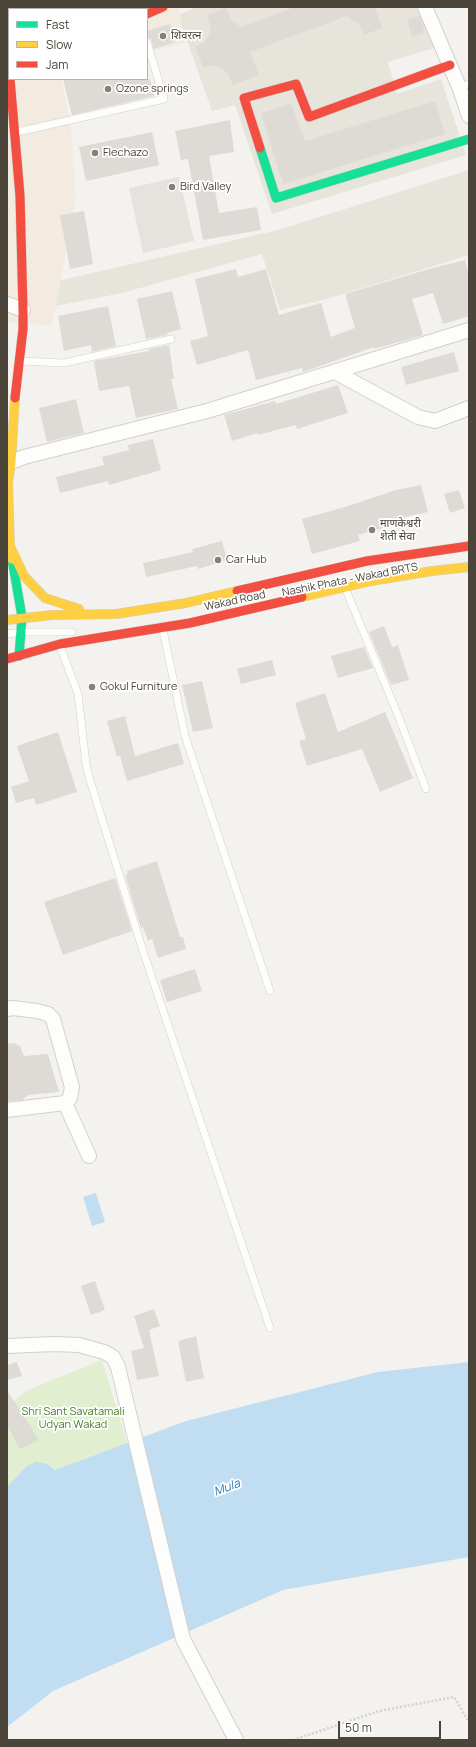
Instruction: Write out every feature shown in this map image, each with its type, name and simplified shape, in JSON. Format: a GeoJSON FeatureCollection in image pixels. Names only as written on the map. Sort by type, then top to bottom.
{"type":"FeatureCollection","features":[{"type":"Feature","properties":{"kind":"main road"},"geometry":{"type":"LineString","coordinates":[[148,14],[163,7]]}},
{"type":"Feature","properties":{"kind":"main road"},"geometry":{"type":"LineString","coordinates":[[450,65],[309,117],[296,84],[244,98],[276,198],[469,139]]}},
{"type":"Feature","properties":{"kind":"main road"},"geometry":{"type":"LineString","coordinates":[[10,80],[23,310],[23,329],[18,361],[11,462],[8,483],[10,546],[22,618],[21,632],[14,653]]}},
{"type":"Feature","properties":{"kind":"main road"},"geometry":{"type":"LineString","coordinates":[[10,546],[24,576],[45,598],[82,610],[116,614]]}},
{"type":"Feature","properties":{"kind":"main road","name":"Wakad Road"},"geometry":{"type":"LineString","coordinates":[[7,620],[116,614],[186,603],[367,562],[429,550],[469,546]]}},
{"type":"Feature","properties":{"kind":"main road","name":"Wakad Road"},"geometry":{"type":"LineString","coordinates":[[14,653],[162,627],[262,607],[345,584],[469,567]]}},
{"type":"Feature","properties":{"kind":"street"},"geometry":{"type":"LineString","coordinates":[[426,7],[450,65],[464,85],[469,116]]}},
{"type":"Feature","properties":{"kind":"street"},"geometry":{"type":"LineString","coordinates":[[7,304],[23,310]]}},
{"type":"Feature","properties":{"kind":"street"},"geometry":{"type":"LineString","coordinates":[[11,462],[24,457],[207,411],[469,330]]}},
{"type":"Feature","properties":{"kind":"street"},"geometry":{"type":"LineString","coordinates":[[335,372],[418,417],[435,421],[469,408]]}},
{"type":"Feature","properties":{"kind":"street"},"geometry":{"type":"LineString","coordinates":[[7,666],[14,653]]}},
{"type":"Feature","properties":{"kind":"street"},"geometry":{"type":"LineString","coordinates":[[7,1009],[13,1008],[48,1014],[53,1019],[72,1087],[70,1098],[65,1103],[7,1110]]}},
{"type":"Feature","properties":{"kind":"street"},"geometry":{"type":"LineString","coordinates":[[65,1103],[89,1156]]}},
{"type":"Feature","properties":{"kind":"street"},"geometry":{"type":"LineString","coordinates":[[8,1346],[54,1344],[73,1345],[104,1352],[113,1358],[118,1367],[183,1639],[236,1740]]}},
{"type":"Feature","properties":{"kind":"lane"},"geometry":{"type":"LineString","coordinates":[[14,133],[164,99],[148,45]]}},
{"type":"Feature","properties":{"kind":"lane"},"geometry":{"type":"LineString","coordinates":[[18,361],[64,363],[171,339]]}},
{"type":"Feature","properties":{"kind":"lane","name":"Nashik Phata - Wakad BRTS"},"geometry":{"type":"LineString","coordinates":[[345,584],[438,562]]}},
{"type":"Feature","properties":{"kind":"lane"},"geometry":{"type":"LineString","coordinates":[[345,584],[426,789]]}},
{"type":"Feature","properties":{"kind":"lane"},"geometry":{"type":"LineString","coordinates":[[148,622],[177,617]]}},
{"type":"Feature","properties":{"kind":"lane"},"geometry":{"type":"LineString","coordinates":[[162,627],[185,736],[270,991]]}},
{"type":"Feature","properties":{"kind":"lane"},"geometry":{"type":"LineString","coordinates":[[7,634],[21,632],[66,632],[81,630]]}},
{"type":"Feature","properties":{"kind":"lane"},"geometry":{"type":"LineString","coordinates":[[46,639],[66,632]]}},
{"type":"Feature","properties":{"kind":"lane"},"geometry":{"type":"LineString","coordinates":[[14,653],[33,644]]}},
{"type":"Feature","properties":{"kind":"lane"},"geometry":{"type":"LineString","coordinates":[[60,644],[78,694],[88,777],[143,951],[270,1328]]}},
{"type":"Feature","properties":{"kind":"path"},"geometry":{"type":"LineString","coordinates":[[293,1740],[379,1711],[454,1697],[469,1722]]}},
{"type":"Feature","properties":{"kind":"shaded area"},"geometry":{"type":"Polygon","coordinates":[[[7,7],[179,7],[184,43],[148,52],[148,8],[8,8],[8,80],[61,80],[71,126],[76,199],[52,326],[7,322],[7,7]]]}},
{"type":"Feature","properties":{"kind":"shaded area"},"geometry":{"type":"Polygon","coordinates":[[[197,7],[418,7],[434,48],[388,62],[397,94],[441,79],[466,155],[272,214],[235,105],[212,111],[178,15],[197,7]]]}},
{"type":"Feature","properties":{"kind":"shaded area"},"geometry":{"type":"Polygon","coordinates":[[[469,170],[469,255],[327,299],[280,310],[262,254],[122,293],[35,310],[32,287],[278,230],[469,170]]]}},
{"type":"Feature","properties":{"kind":"shaded area"},"geometry":{"type":"Polygon","coordinates":[[[179,177],[194,241],[143,253],[129,188],[179,177]]]}},
{"type":"Feature","properties":{"kind":"green space","name":"Shri Sant Savatamali Udyan Wakad"},"geometry":{"type":"Polygon","coordinates":[[[102,1360],[127,1443],[55,1470],[47,1464],[27,1466],[7,1487],[7,1408],[26,1391],[102,1360]]]}},
{"type":"Feature","properties":{"kind":"water"},"geometry":{"type":"Polygon","coordinates":[[[96,1193],[105,1222],[92,1226],[83,1197],[96,1193]]]}},
{"type":"Feature","properties":{"kind":"water","name":"Mula"},"geometry":{"type":"Polygon","coordinates":[[[469,1362],[469,1557],[283,1590],[53,1691],[7,1727],[7,1487],[27,1466],[36,1462],[47,1464],[55,1470],[186,1421],[378,1372],[469,1362]]]}},
{"type":"Feature","properties":{"kind":"building"},"geometry":{"type":"Polygon","coordinates":[[[295,7],[375,7],[382,28],[364,35],[360,25],[347,16],[250,52],[259,75],[233,85],[227,72],[214,65],[203,67],[195,47],[206,41],[211,30],[207,15],[226,8],[231,20],[241,27],[295,7]]]}},
{"type":"Feature","properties":{"kind":"building"},"geometry":{"type":"Polygon","coordinates":[[[420,16],[425,33],[412,37],[407,19],[420,16]]]}},
{"type":"Feature","properties":{"kind":"building","name":"शिवरत्न"},"geometry":{"type":"Polygon","coordinates":[[[170,24],[175,42],[154,49],[151,39],[148,38],[148,31],[170,24]]]}},
{"type":"Feature","properties":{"kind":"building","name":"Ozone springs"},"geometry":{"type":"Polygon","coordinates":[[[150,79],[154,96],[72,115],[63,80],[150,79]]]}},
{"type":"Feature","properties":{"kind":"building"},"geometry":{"type":"Polygon","coordinates":[[[435,101],[445,134],[283,184],[261,113],[291,104],[305,141],[435,101]]]}},
{"type":"Feature","properties":{"kind":"building"},"geometry":{"type":"Polygon","coordinates":[[[230,120],[234,152],[209,156],[219,213],[257,207],[261,230],[203,240],[188,159],[181,160],[175,131],[230,120]]]}},
{"type":"Feature","properties":{"kind":"building"},"geometry":{"type":"Polygon","coordinates":[[[152,132],[159,165],[86,181],[79,147],[152,132]]]}},
{"type":"Feature","properties":{"kind":"building"},"geometry":{"type":"Polygon","coordinates":[[[84,211],[93,264],[70,269],[60,215],[84,211]]]}},
{"type":"Feature","properties":{"kind":"building"},"geometry":{"type":"Polygon","coordinates":[[[465,260],[469,277],[469,316],[443,324],[433,293],[412,299],[423,335],[374,349],[374,347],[303,372],[302,368],[256,380],[248,350],[197,365],[190,341],[208,336],[195,279],[236,269],[238,277],[266,269],[279,315],[321,303],[331,337],[355,328],[345,294],[465,260]]]}},
{"type":"Feature","properties":{"kind":"building"},"geometry":{"type":"Polygon","coordinates":[[[172,291],[181,329],[167,333],[167,335],[146,339],[137,299],[172,291]]]}},
{"type":"Feature","properties":{"kind":"building"},"geometry":{"type":"Polygon","coordinates":[[[108,306],[116,346],[92,352],[91,345],[64,351],[58,316],[108,306]]]}},
{"type":"Feature","properties":{"kind":"building"},"geometry":{"type":"Polygon","coordinates":[[[169,345],[174,379],[171,379],[178,409],[136,418],[129,386],[99,391],[94,361],[149,351],[149,349],[169,345]]]}},
{"type":"Feature","properties":{"kind":"building"},"geometry":{"type":"Polygon","coordinates":[[[454,352],[459,371],[406,385],[401,367],[454,352]]]}},
{"type":"Feature","properties":{"kind":"building"},"geometry":{"type":"Polygon","coordinates":[[[338,385],[348,413],[297,429],[296,425],[258,435],[258,433],[232,441],[224,415],[275,401],[276,404],[338,385]]]}},
{"type":"Feature","properties":{"kind":"building"},"geometry":{"type":"Polygon","coordinates":[[[76,399],[84,433],[47,442],[39,408],[76,399]]]}},
{"type":"Feature","properties":{"kind":"building"},"geometry":{"type":"Polygon","coordinates":[[[153,439],[161,470],[109,485],[108,481],[60,493],[56,477],[104,465],[102,457],[129,450],[128,445],[153,439]]]}},
{"type":"Feature","properties":{"kind":"building"},"geometry":{"type":"Polygon","coordinates":[[[421,485],[428,512],[405,517],[406,522],[358,535],[360,541],[312,554],[302,519],[345,507],[396,490],[421,485]]]}},
{"type":"Feature","properties":{"kind":"building"},"geometry":{"type":"Polygon","coordinates":[[[459,490],[465,508],[450,513],[444,494],[459,490]]]}},
{"type":"Feature","properties":{"kind":"building"},"geometry":{"type":"Polygon","coordinates":[[[222,541],[227,560],[198,569],[197,566],[146,577],[143,563],[193,552],[192,549],[222,541]]]}},
{"type":"Feature","properties":{"kind":"building"},"geometry":{"type":"Polygon","coordinates":[[[384,626],[392,647],[398,645],[409,680],[391,685],[369,632],[384,626]]]}},
{"type":"Feature","properties":{"kind":"building"},"geometry":{"type":"Polygon","coordinates":[[[364,647],[373,668],[338,678],[331,656],[364,647]]]}},
{"type":"Feature","properties":{"kind":"building"},"geometry":{"type":"Polygon","coordinates":[[[272,660],[276,675],[241,684],[237,669],[272,660]]]}},
{"type":"Feature","properties":{"kind":"building"},"geometry":{"type":"Polygon","coordinates":[[[202,681],[213,728],[193,732],[182,685],[202,681]]]}},
{"type":"Feature","properties":{"kind":"building"},"geometry":{"type":"Polygon","coordinates":[[[325,693],[338,732],[385,712],[413,778],[380,792],[362,749],[307,766],[299,741],[306,739],[295,703],[325,693]]]}},
{"type":"Feature","properties":{"kind":"building"},"geometry":{"type":"Polygon","coordinates":[[[125,716],[135,756],[178,743],[184,764],[127,781],[120,756],[117,757],[107,721],[125,716]]]}},
{"type":"Feature","properties":{"kind":"building"},"geometry":{"type":"Polygon","coordinates":[[[58,732],[77,792],[36,805],[34,798],[16,803],[11,787],[29,781],[17,746],[58,732]]]}},
{"type":"Feature","properties":{"kind":"building"},"geometry":{"type":"Polygon","coordinates":[[[157,861],[180,937],[183,937],[186,949],[158,958],[152,939],[148,941],[143,927],[141,928],[125,875],[128,874],[127,871],[157,861]]]}},
{"type":"Feature","properties":{"kind":"building"},"geometry":{"type":"Polygon","coordinates":[[[115,878],[132,931],[63,955],[44,902],[115,878]]]}},
{"type":"Feature","properties":{"kind":"building"},"geometry":{"type":"Polygon","coordinates":[[[195,969],[202,991],[167,1002],[160,980],[195,969]]]}},
{"type":"Feature","properties":{"kind":"building"},"geometry":{"type":"Polygon","coordinates":[[[14,1043],[20,1046],[24,1056],[48,1054],[59,1092],[28,1095],[22,1100],[7,1101],[7,1044],[14,1043]]]}},
{"type":"Feature","properties":{"kind":"building"},"geometry":{"type":"Polygon","coordinates":[[[95,1281],[105,1310],[91,1315],[81,1286],[95,1281]]]}},
{"type":"Feature","properties":{"kind":"building"},"geometry":{"type":"Polygon","coordinates":[[[154,1309],[160,1326],[149,1330],[159,1376],[137,1380],[131,1351],[144,1348],[134,1316],[154,1309]]]}},
{"type":"Feature","properties":{"kind":"building"},"geometry":{"type":"Polygon","coordinates":[[[196,1336],[204,1378],[186,1382],[178,1341],[196,1336]]]}},
{"type":"Feature","properties":{"kind":"building"},"geometry":{"type":"Polygon","coordinates":[[[17,1362],[22,1376],[7,1380],[7,1365],[17,1362]]]}},
{"type":"Feature","properties":{"kind":"building"},"geometry":{"type":"Polygon","coordinates":[[[7,1390],[39,1440],[20,1449],[7,1425],[7,1390]]]}},
{"type":"Feature","properties":{"kind":"traffic: fast"},"geometry":{"type":"LineString","coordinates":[[260,148],[276,198],[469,139]]}},
{"type":"Feature","properties":{"kind":"traffic: fast"},"geometry":{"type":"LineString","coordinates":[[12,559],[22,617],[19,656]]}},
{"type":"Feature","properties":{"kind":"traffic: slow"},"geometry":{"type":"LineString","coordinates":[[12,559],[10,546],[8,483],[11,462],[15,398]]}},
{"type":"Feature","properties":{"kind":"traffic: slow"},"geometry":{"type":"LineString","coordinates":[[10,546],[24,576],[45,598],[79,609]]}},
{"type":"Feature","properties":{"kind":"traffic: slow"},"geometry":{"type":"LineString","coordinates":[[302,597],[371,581],[432,571],[469,567]]}},
{"type":"Feature","properties":{"kind":"traffic: slow"},"geometry":{"type":"LineString","coordinates":[[7,620],[52,615],[116,614],[186,603],[237,591]]}},
{"type":"Feature","properties":{"kind":"traffic: jam"},"geometry":{"type":"LineString","coordinates":[[148,14],[163,7]]}},
{"type":"Feature","properties":{"kind":"traffic: jam"},"geometry":{"type":"LineString","coordinates":[[7,52],[8,61]]}},
{"type":"Feature","properties":{"kind":"traffic: jam"},"geometry":{"type":"LineString","coordinates":[[260,148],[244,98],[296,84],[309,117],[450,65]]}},
{"type":"Feature","properties":{"kind":"traffic: jam"},"geometry":{"type":"LineString","coordinates":[[10,80],[20,196],[23,310],[23,329],[15,398]]}},
{"type":"Feature","properties":{"kind":"traffic: jam"},"geometry":{"type":"LineString","coordinates":[[237,591],[367,561],[469,546]]}},
{"type":"Feature","properties":{"kind":"traffic: jam"},"geometry":{"type":"LineString","coordinates":[[7,659],[60,644],[190,623],[302,597]]}},
{"type":"Feature","properties":{"kind":"place","name":"शिवरत्न"},"geometry":{"type":"Point","coordinates":[163,36]}},
{"type":"Feature","properties":{"kind":"place","name":"Ozone springs"},"geometry":{"type":"Point","coordinates":[108,89]}},
{"type":"Feature","properties":{"kind":"place","name":"Flechazo"},"geometry":{"type":"Point","coordinates":[95,153]}},
{"type":"Feature","properties":{"kind":"place","name":"Bird Valley"},"geometry":{"type":"Point","coordinates":[172,187]}},
{"type":"Feature","properties":{"kind":"place","name":"माणकेश्वरी शेती सेवा"},"geometry":{"type":"Point","coordinates":[372,530]}},
{"type":"Feature","properties":{"kind":"place","name":"Car Hub"},"geometry":{"type":"Point","coordinates":[218,560]}},
{"type":"Feature","properties":{"kind":"place","name":"Gokul Furniture"},"geometry":{"type":"Point","coordinates":[92,687]}}]}
